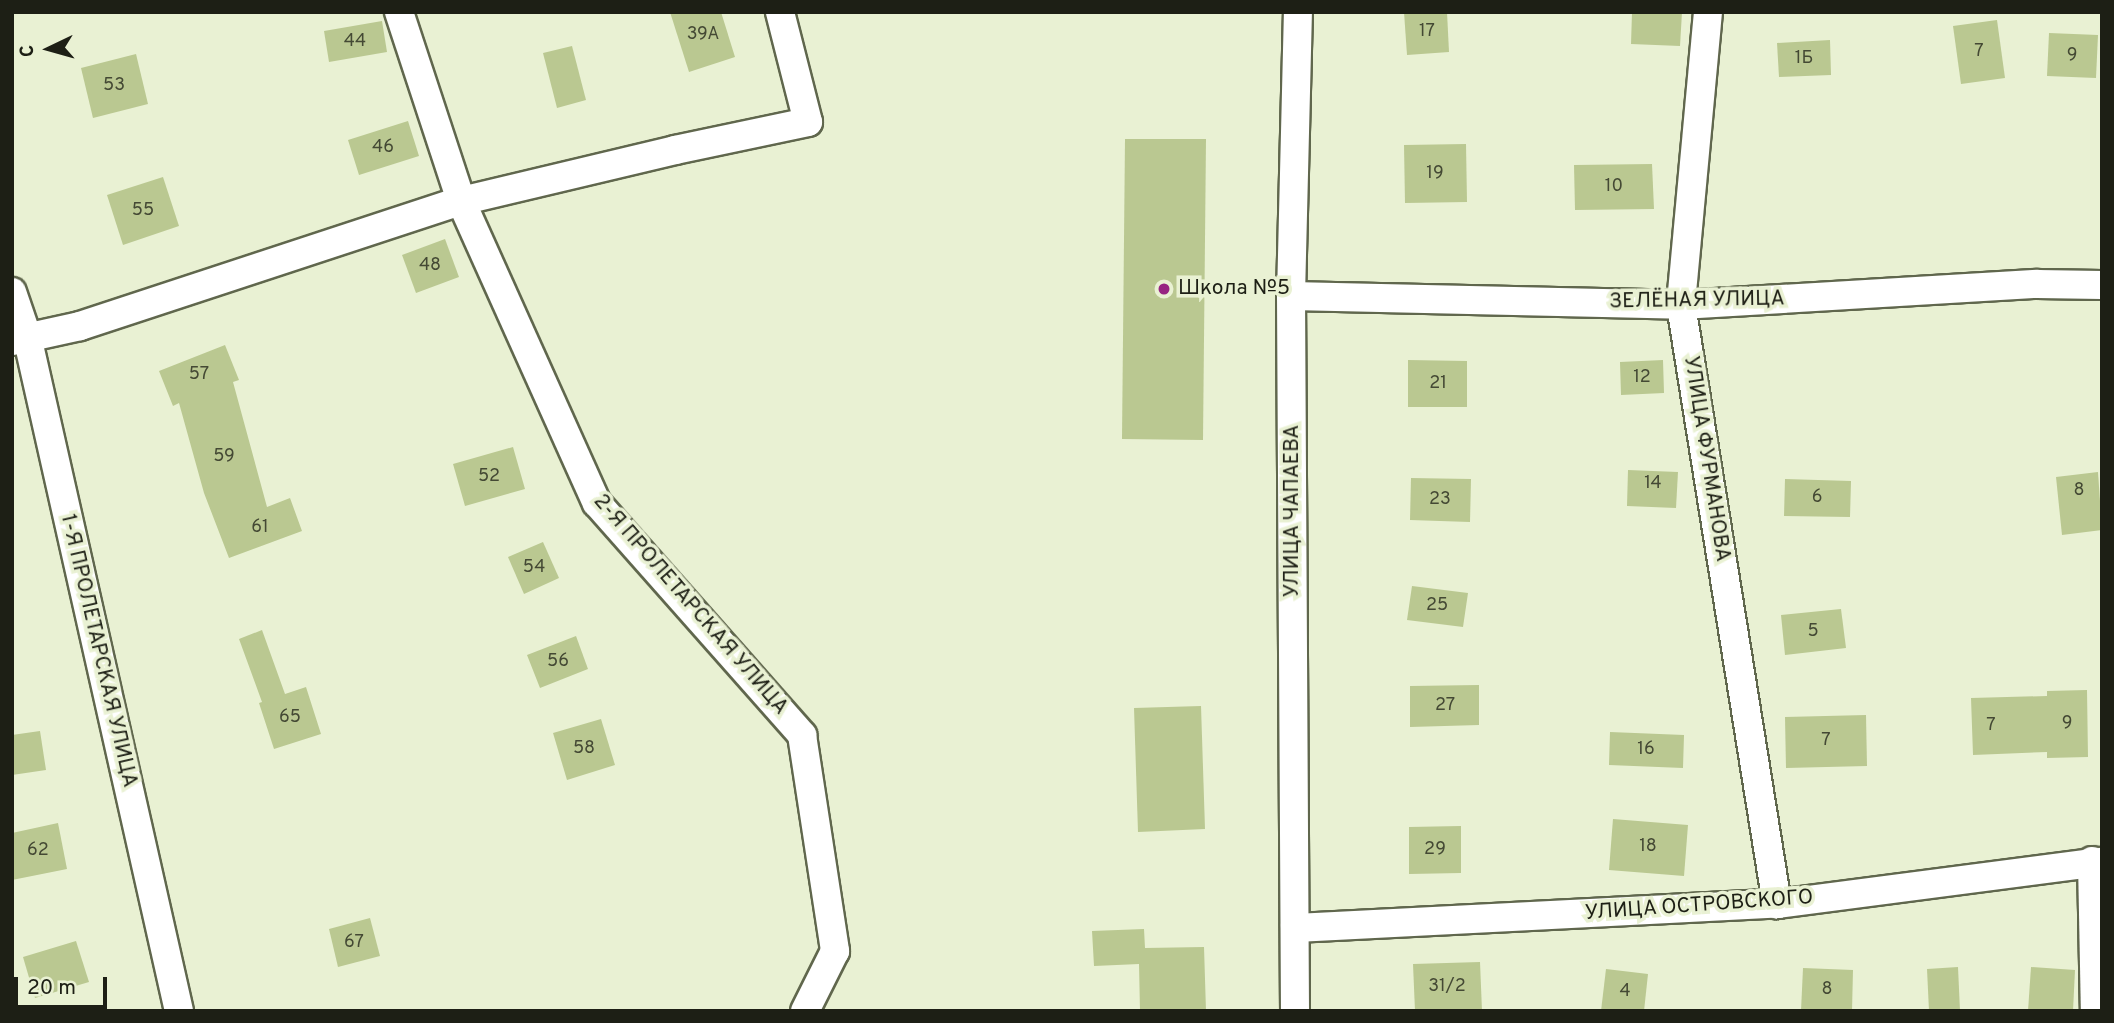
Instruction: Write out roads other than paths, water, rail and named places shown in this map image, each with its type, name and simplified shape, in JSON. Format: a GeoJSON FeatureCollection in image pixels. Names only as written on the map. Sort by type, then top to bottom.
{"type":"FeatureCollection","features":[{"type":"Feature","properties":{"kind":"street","name":"2-Я ПРОЛЕТАРСКАЯ УЛИЦА"},"geometry":{"type":"LineString","coordinates":[[398,12],[461,201],[597,503],[802,735],[835,951],[805,1011]]}},
{"type":"Feature","properties":{"kind":"street"},"geometry":{"type":"LineString","coordinates":[[20,338],[80,326],[461,201],[674,150],[808,122],[780,12]]}},
{"type":"Feature","properties":{"kind":"street","name":"УЛИЦА ЧАПАЕВА"},"geometry":{"type":"LineString","coordinates":[[1296,1011],[1291,296],[1298,12]]}},
{"type":"Feature","properties":{"kind":"street","name":"УЛИЦА ФУРМАНОВА"},"geometry":{"type":"LineString","coordinates":[[1708,12],[1681,305],[1777,904]]}},
{"type":"Feature","properties":{"kind":"street","name":"ЗЕЛЁНАЯ УЛИЦА"},"geometry":{"type":"LineString","coordinates":[[1291,296],[1681,305],[2037,284],[2102,285]]}},
{"type":"Feature","properties":{"kind":"street","name":"1-Я ПРОЛЕТАРСКАЯ УЛИЦА"},"geometry":{"type":"LineString","coordinates":[[12,292],[20,338],[179,1011]]}},
{"type":"Feature","properties":{"kind":"street"},"geometry":{"type":"LineString","coordinates":[[2095,1011],[2097,861]]}},
{"type":"Feature","properties":{"kind":"street","name":"УЛИЦА ОСТРОВСКОГО"},"geometry":{"type":"LineString","coordinates":[[1295,928],[1777,904],[2097,861]]}},
{"type":"Feature","properties":{"kind":"place","name":"Школа №5"},"geometry":{"type":"Point","coordinates":[1164,289]}}]}
